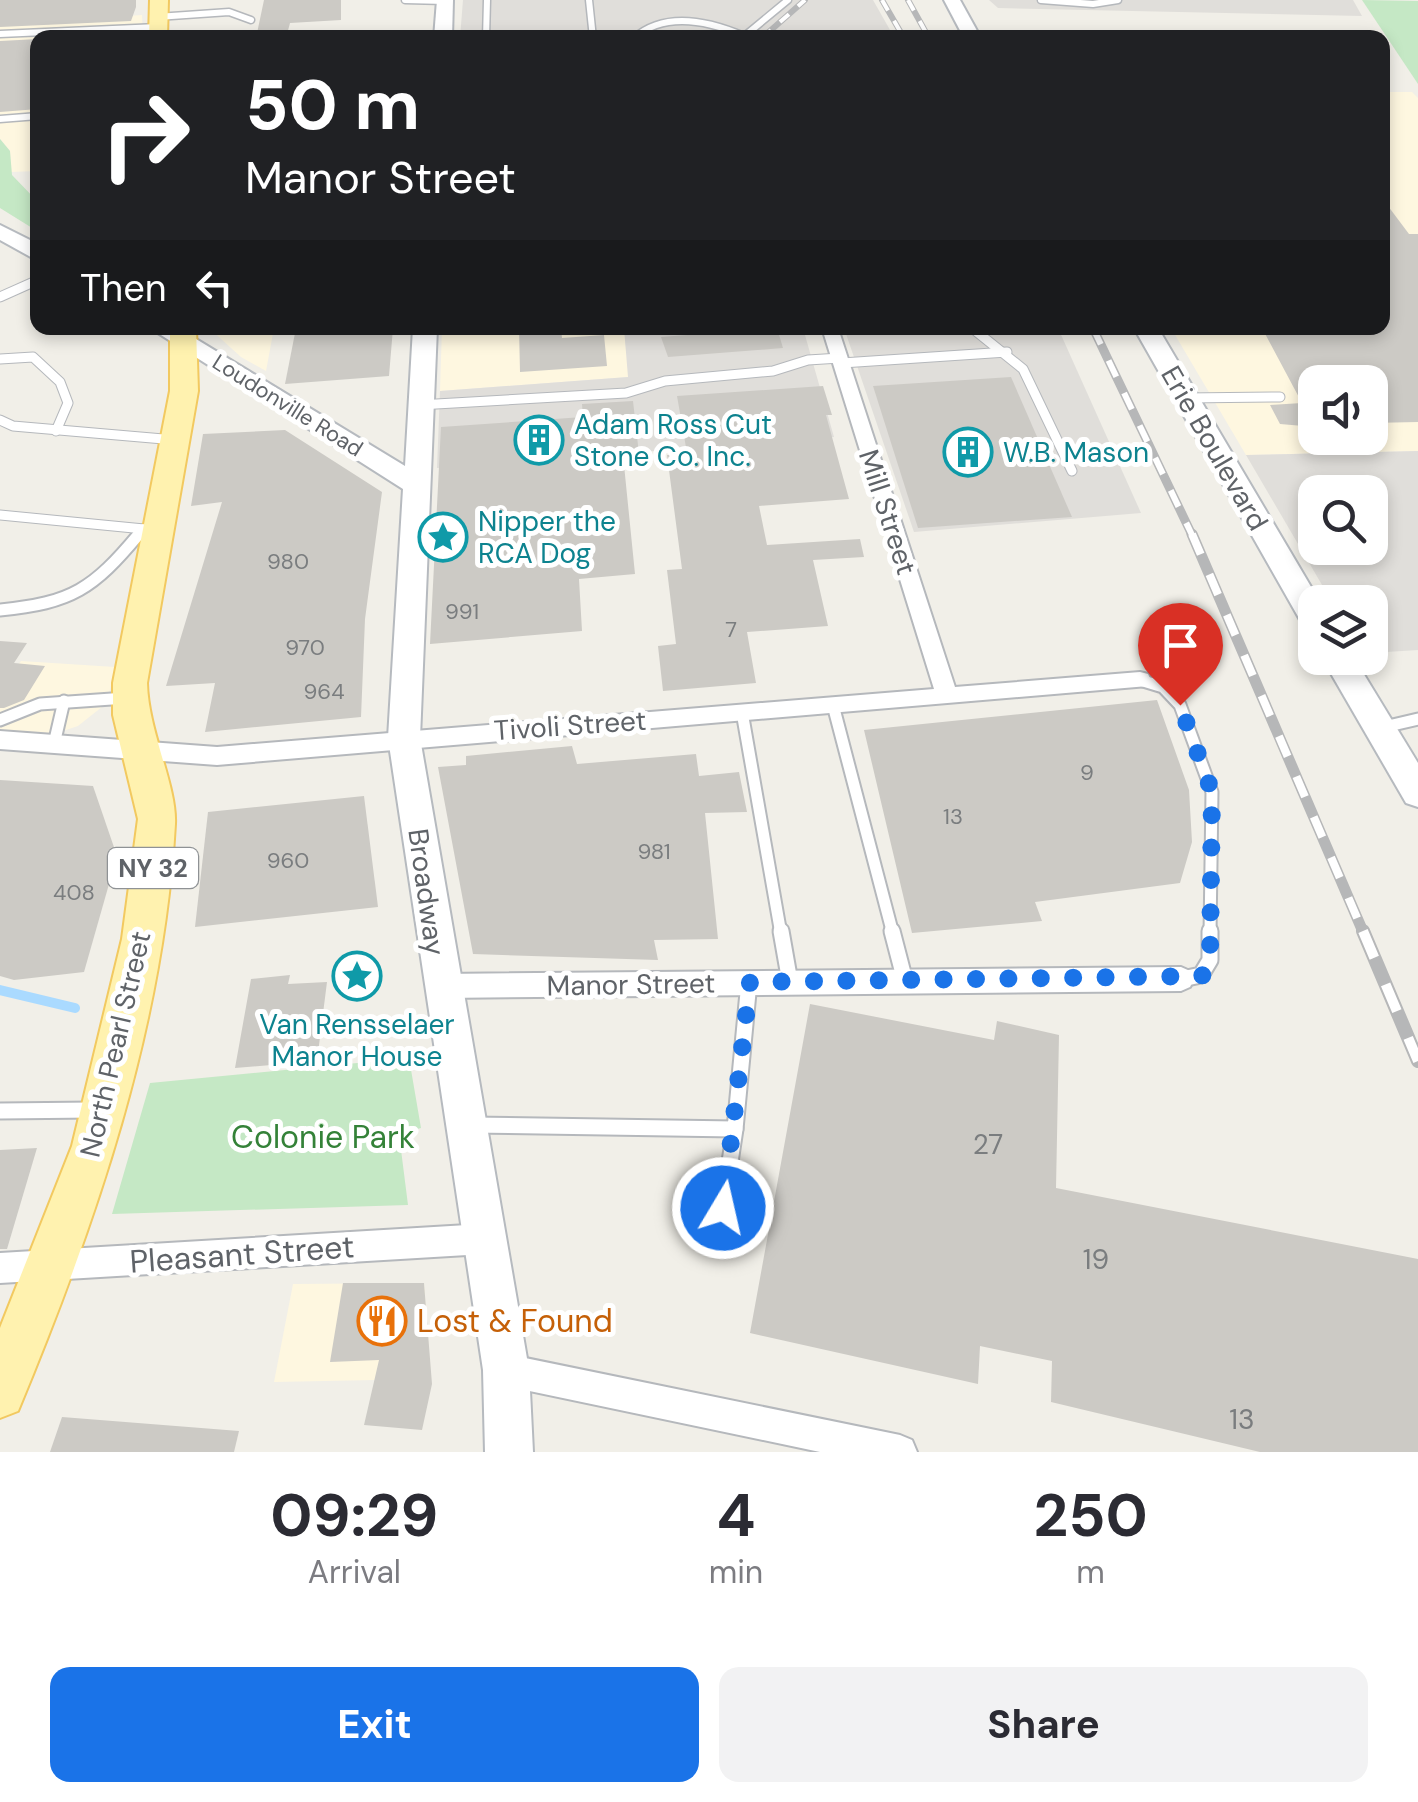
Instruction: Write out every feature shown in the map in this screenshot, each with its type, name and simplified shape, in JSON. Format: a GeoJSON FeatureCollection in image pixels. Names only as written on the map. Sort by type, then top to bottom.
{"type":"FeatureCollection","features":[{"type":"Feature","properties":{"kind":"main road","name":"North Pearl Street"},"geometry":{"type":"LineString","coordinates":[[0,1394],[94,1146],[152,872],[157,818],[130,698],[150,530],[184,391],[176,335]]}},
{"type":"Feature","properties":{"kind":"street"},"geometry":{"type":"LineString","coordinates":[[443,30],[445,0]]}},
{"type":"Feature","properties":{"kind":"street"},"geometry":{"type":"LineString","coordinates":[[952,0],[969,30]]}},
{"type":"Feature","properties":{"kind":"street"},"geometry":{"type":"LineString","coordinates":[[3,236],[30,250]]}},
{"type":"Feature","properties":{"kind":"street","name":"Loudonville Road"},"geometry":{"type":"LineString","coordinates":[[181,335],[414,484]]}},
{"type":"Feature","properties":{"kind":"street","name":"Broadway"},"geometry":{"type":"LineString","coordinates":[[425,335],[404,738],[506,1370],[509,1452]]}},
{"type":"Feature","properties":{"kind":"street","name":"Mill Street"},"geometry":{"type":"LineString","coordinates":[[832,335],[947,696]]}},
{"type":"Feature","properties":{"kind":"street","name":"Erie Boulevard"},"geometry":{"type":"LineString","coordinates":[[1150,335],[1298,590]]}},
{"type":"Feature","properties":{"kind":"street"},"geometry":{"type":"LineString","coordinates":[[1348,675],[1418,793]]}},
{"type":"Feature","properties":{"kind":"street","name":"Tivoli Street"},"geometry":{"type":"LineString","coordinates":[[0,740],[217,756],[1140,680]]}},
{"type":"Feature","properties":{"kind":"street","name":"Manor Street"},"geometry":{"type":"LineString","coordinates":[[441,986],[1181,979]]}},
{"type":"Feature","properties":{"kind":"street","name":"Pleasant Street"},"geometry":{"type":"LineString","coordinates":[[0,1268],[484,1239]]}},
{"type":"Feature","properties":{"kind":"street"},"geometry":{"type":"LineString","coordinates":[[506,1370],[900,1452]]}},
{"type":"Feature","properties":{"kind":"lane"},"geometry":{"type":"LineString","coordinates":[[405,0],[445,0]]}},
{"type":"Feature","properties":{"kind":"lane"},"geometry":{"type":"LineString","coordinates":[[486,30],[487,0]]}},
{"type":"Feature","properties":{"kind":"lane"},"geometry":{"type":"LineString","coordinates":[[589,0],[593,30]]}},
{"type":"Feature","properties":{"kind":"lane"},"geometry":{"type":"LineString","coordinates":[[752,30],[788,0]]}},
{"type":"Feature","properties":{"kind":"lane"},"geometry":{"type":"LineString","coordinates":[[1042,0],[1093,4],[1118,0]]}},
{"type":"Feature","properties":{"kind":"lane"},"geometry":{"type":"LineString","coordinates":[[45,30],[229,12],[251,20]]}},
{"type":"Feature","properties":{"kind":"lane"},"geometry":{"type":"LineString","coordinates":[[644,30],[696,22],[728,30]]}},
{"type":"Feature","properties":{"kind":"lane"},"geometry":{"type":"LineString","coordinates":[[0,34],[30,31]]}},
{"type":"Feature","properties":{"kind":"lane"},"geometry":{"type":"LineString","coordinates":[[0,119],[30,117]]}},
{"type":"Feature","properties":{"kind":"lane"},"geometry":{"type":"LineString","coordinates":[[0,297],[30,284]]}},
{"type":"Feature","properties":{"kind":"lane"},"geometry":{"type":"LineString","coordinates":[[982,335],[1023,368],[1072,471]]}},
{"type":"Feature","properties":{"kind":"lane"},"geometry":{"type":"LineString","coordinates":[[420,405],[626,393],[665,381],[774,371],[808,360],[1007,352]]}},
{"type":"Feature","properties":{"kind":"lane"},"geometry":{"type":"LineString","coordinates":[[0,359],[32,357],[60,382],[68,404],[56,430]]}},
{"type":"Feature","properties":{"kind":"lane"},"geometry":{"type":"LineString","coordinates":[[1186,398],[1280,397]]}},
{"type":"Feature","properties":{"kind":"lane"},"geometry":{"type":"LineString","coordinates":[[0,420],[13,426],[175,440]]}},
{"type":"Feature","properties":{"kind":"lane"},"geometry":{"type":"LineString","coordinates":[[0,515],[150,530]]}},
{"type":"Feature","properties":{"kind":"lane"},"geometry":{"type":"LineString","coordinates":[[0,610],[76,598],[150,530]]}},
{"type":"Feature","properties":{"kind":"lane"},"geometry":{"type":"LineString","coordinates":[[1140,680],[1163,688],[1180,705],[1212,792],[1210,960],[1202,976],[1181,979]]}},
{"type":"Feature","properties":{"kind":"lane"},"geometry":{"type":"LineString","coordinates":[[0,720],[40,704],[130,698]]}},
{"type":"Feature","properties":{"kind":"lane"},"geometry":{"type":"LineString","coordinates":[[54,744],[64,701]]}},
{"type":"Feature","properties":{"kind":"lane"},"geometry":{"type":"LineString","coordinates":[[832,705],[905,981]]}},
{"type":"Feature","properties":{"kind":"lane"},"geometry":{"type":"LineString","coordinates":[[742,712],[790,982]]}},
{"type":"Feature","properties":{"kind":"lane"},"geometry":{"type":"LineString","coordinates":[[1380,728],[1418,719]]}},
{"type":"Feature","properties":{"kind":"lane"},"geometry":{"type":"LineString","coordinates":[[723,1208],[736,1128],[750,982]]}},
{"type":"Feature","properties":{"kind":"lane"},"geometry":{"type":"LineString","coordinates":[[0,1111],[102,1110]]}},
{"type":"Feature","properties":{"kind":"lane"},"geometry":{"type":"LineString","coordinates":[[467,1125],[736,1128]]}},
{"type":"Feature","properties":{"kind":"shaded area"},"geometry":{"type":"Polygon","coordinates":[[[463,0],[873,0],[890,30],[461,30],[463,0]]]}},
{"type":"Feature","properties":{"kind":"shaded area"},"geometry":{"type":"Polygon","coordinates":[[[989,0],[1353,0],[1362,16],[998,8],[989,0]]]}},
{"type":"Feature","properties":{"kind":"shaded area"},"geometry":{"type":"Polygon","coordinates":[[[142,15],[143,30],[30,30],[30,171],[11,172],[10,151],[0,139],[0,25],[142,15]]]}},
{"type":"Feature","properties":{"kind":"shaded area"},"geometry":{"type":"Polygon","coordinates":[[[1390,92],[1412,92],[1418,98],[1418,451],[1388,452],[1388,365],[1298,365],[1298,454],[1246,455],[1175,335],[1390,335],[1390,92]]]}},
{"type":"Feature","properties":{"kind":"shaded area"},"geometry":{"type":"Polygon","coordinates":[[[217,335],[273,335],[266,371],[241,357],[217,335]]]}},
{"type":"Feature","properties":{"kind":"shaded area"},"geometry":{"type":"Polygon","coordinates":[[[442,335],[625,335],[629,377],[440,391],[442,335]]]}},
{"type":"Feature","properties":{"kind":"shaded area","name":"Adam Ross Cut Stone Co. Inc."},"geometry":{"type":"Polygon","coordinates":[[[625,335],[805,335],[834,437],[437,468],[440,391],[628,377],[625,335]]]}},
{"type":"Feature","properties":{"kind":"shaded area","name":"W.B. Mason"},"geometry":{"type":"Polygon","coordinates":[[[846,335],[1061,335],[1141,513],[914,532],[846,335]]]}},
{"type":"Feature","properties":{"kind":"shaded area"},"geometry":{"type":"Polygon","coordinates":[[[1418,451],[1418,650],[1388,652],[1388,585],[1322,585],[1310,565],[1388,565],[1388,475],[1298,475],[1298,544],[1246,455],[1388,455],[1388,452],[1418,451]]]}},
{"type":"Feature","properties":{"kind":"shaded area"},"geometry":{"type":"Polygon","coordinates":[[[21,661],[115,667],[107,703],[78,726],[63,731],[37,737],[0,731],[0,690],[21,661]]]}},
{"type":"Feature","properties":{"kind":"shaded area"},"geometry":{"type":"Polygon","coordinates":[[[424,1283],[431,1385],[375,1380],[274,1382],[293,1284],[424,1283]]]}},
{"type":"Feature","properties":{"kind":"green space"},"geometry":{"type":"Polygon","coordinates":[[[1362,0],[1418,1],[1418,84],[1390,42],[1390,30],[1382,30],[1362,0]]]}},
{"type":"Feature","properties":{"kind":"green space"},"geometry":{"type":"Polygon","coordinates":[[[0,139],[10,151],[12,175],[30,194],[30,227],[0,208],[0,139]]]}},
{"type":"Feature","properties":{"kind":"green space","name":"Colonie Park"},"geometry":{"type":"Polygon","coordinates":[[[409,1058],[421,1128],[399,1134],[408,1205],[112,1214],[150,1083],[409,1058]]]}},
{"type":"Feature","properties":{"kind":"building"},"geometry":{"type":"Polygon","coordinates":[[[0,0],[136,0],[136,7],[131,21],[0,27],[0,0]]]}},
{"type":"Feature","properties":{"kind":"building"},"geometry":{"type":"Polygon","coordinates":[[[264,0],[341,0],[341,20],[290,23],[288,30],[258,30],[264,0]]]}},
{"type":"Feature","properties":{"kind":"building"},"geometry":{"type":"Polygon","coordinates":[[[30,39],[30,110],[0,112],[0,41],[30,39]]]}},
{"type":"Feature","properties":{"kind":"building"},"geometry":{"type":"Polygon","coordinates":[[[1390,209],[1409,234],[1418,234],[1418,422],[1388,423],[1388,365],[1298,365],[1298,396],[1266,335],[1390,335],[1390,209]]]}},
{"type":"Feature","properties":{"kind":"building"},"geometry":{"type":"Polygon","coordinates":[[[295,335],[392,335],[389,376],[285,384],[295,335]]]}},
{"type":"Feature","properties":{"kind":"building"},"geometry":{"type":"Polygon","coordinates":[[[519,335],[604,335],[607,366],[520,372],[519,335]]]}},
{"type":"Feature","properties":{"kind":"building"},"geometry":{"type":"Polygon","coordinates":[[[779,335],[783,348],[668,357],[661,337],[779,335]]]}},
{"type":"Feature","properties":{"kind":"building","name":"W.B. Mason"},"geometry":{"type":"Polygon","coordinates":[[[1011,377],[1072,517],[918,528],[873,386],[1011,377]]]}},
{"type":"Feature","properties":{"kind":"building"},"geometry":{"type":"Polygon","coordinates":[[[823,386],[832,415],[826,415],[849,499],[759,506],[767,545],[860,539],[864,557],[813,560],[828,626],[747,632],[756,683],[663,691],[658,646],[676,644],[667,570],[682,569],[667,455],[687,453],[677,396],[823,386]]]}},
{"type":"Feature","properties":{"kind":"building"},"geometry":{"type":"Polygon","coordinates":[[[633,401],[639,454],[623,455],[635,574],[579,579],[582,631],[430,644],[441,427],[583,417],[582,404],[633,401]]]}},
{"type":"Feature","properties":{"kind":"building"},"geometry":{"type":"Polygon","coordinates":[[[1298,403],[1298,426],[1280,424],[1270,405],[1298,403]]]}},
{"type":"Feature","properties":{"kind":"building"},"geometry":{"type":"Polygon","coordinates":[[[285,430],[382,492],[365,619],[361,717],[205,732],[215,683],[166,686],[222,502],[191,506],[203,434],[285,430]]]}},
{"type":"Feature","properties":{"kind":"building"},"geometry":{"type":"Polygon","coordinates":[[[0,641],[27,643],[14,663],[45,666],[24,700],[4,708],[0,708],[0,641]]]}},
{"type":"Feature","properties":{"kind":"building"},"geometry":{"type":"Polygon","coordinates":[[[1157,700],[1189,790],[1192,842],[1180,883],[1035,902],[1042,921],[912,933],[864,730],[1157,700]]]}},
{"type":"Feature","properties":{"kind":"building"},"geometry":{"type":"Polygon","coordinates":[[[572,746],[577,764],[696,754],[699,776],[739,772],[747,812],[705,813],[718,939],[654,940],[658,960],[473,954],[438,767],[466,765],[466,756],[572,746]]]}},
{"type":"Feature","properties":{"kind":"building"},"geometry":{"type":"Polygon","coordinates":[[[0,780],[93,786],[117,856],[84,972],[14,980],[0,976],[0,780]]]}},
{"type":"Feature","properties":{"kind":"building"},"geometry":{"type":"Polygon","coordinates":[[[364,796],[378,907],[195,927],[208,812],[364,796]]]}},
{"type":"Feature","properties":{"kind":"building"},"geometry":{"type":"Polygon","coordinates":[[[290,975],[288,984],[327,982],[317,1061],[235,1068],[251,979],[290,975]]]}},
{"type":"Feature","properties":{"kind":"building"},"geometry":{"type":"Polygon","coordinates":[[[810,1004],[994,1040],[997,1021],[1059,1035],[1056,1188],[1418,1259],[1418,1452],[1260,1452],[1051,1402],[1052,1361],[980,1346],[978,1384],[750,1333],[810,1004]]]}},
{"type":"Feature","properties":{"kind":"building"},"geometry":{"type":"Polygon","coordinates":[[[37,1148],[7,1249],[0,1249],[0,1150],[37,1148]]]}},
{"type":"Feature","properties":{"kind":"building","name":"Lost & Found"},"geometry":{"type":"Polygon","coordinates":[[[343,1283],[424,1283],[432,1384],[422,1430],[364,1425],[379,1360],[330,1362],[343,1283]]]}},
{"type":"Feature","properties":{"kind":"building"},"geometry":{"type":"Polygon","coordinates":[[[62,1417],[239,1431],[234,1452],[50,1452],[62,1417]]]}},
{"type":"Feature","properties":{"kind":"waterway"},"geometry":{"type":"LineString","coordinates":[[0,990],[75,1008]]}},
{"type":"Feature","properties":{"kind":"railway"},"geometry":{"type":"LineString","coordinates":[[771,30],[805,0]]}},
{"type":"Feature","properties":{"kind":"railway"},"geometry":{"type":"LineString","coordinates":[[882,0],[899,30]]}},
{"type":"Feature","properties":{"kind":"railway"},"geometry":{"type":"LineString","coordinates":[[908,0],[925,30]]}},
{"type":"Feature","properties":{"kind":"railway"},"geometry":{"type":"LineString","coordinates":[[1096,335],[1193,537]]}},
{"type":"Feature","properties":{"kind":"railway"},"geometry":{"type":"LineString","coordinates":[[1192,534],[1364,934]]}},
{"type":"Feature","properties":{"kind":"railway"},"geometry":{"type":"LineString","coordinates":[[1363,931],[1418,1061]]}},
{"type":"Feature","properties":{"kind":"place","name":"Adam Ross Cut Stone Co. Inc."},"geometry":{"type":"Point","coordinates":[539,440]}},
{"type":"Feature","properties":{"kind":"place","name":"W.B. Mason"},"geometry":{"type":"Point","coordinates":[968,452]}},
{"type":"Feature","properties":{"kind":"place","name":"Nipper the RCA Dog"},"geometry":{"type":"Point","coordinates":[443,537]}},
{"type":"Feature","properties":{"kind":"place","name":"Van Rensselaer Manor House"},"geometry":{"type":"Point","coordinates":[357,976]}},
{"type":"Feature","properties":{"kind":"place","name":"Lost & Found"},"geometry":{"type":"Point","coordinates":[382,1321]}},
{"type":"Feature","properties":{"kind":"route"},"geometry":{"type":"LineString","coordinates":[[723,1208],[736,1128],[750,982],[1202,976],[1210,960],[1212,792],[1180,705]]}}]}
